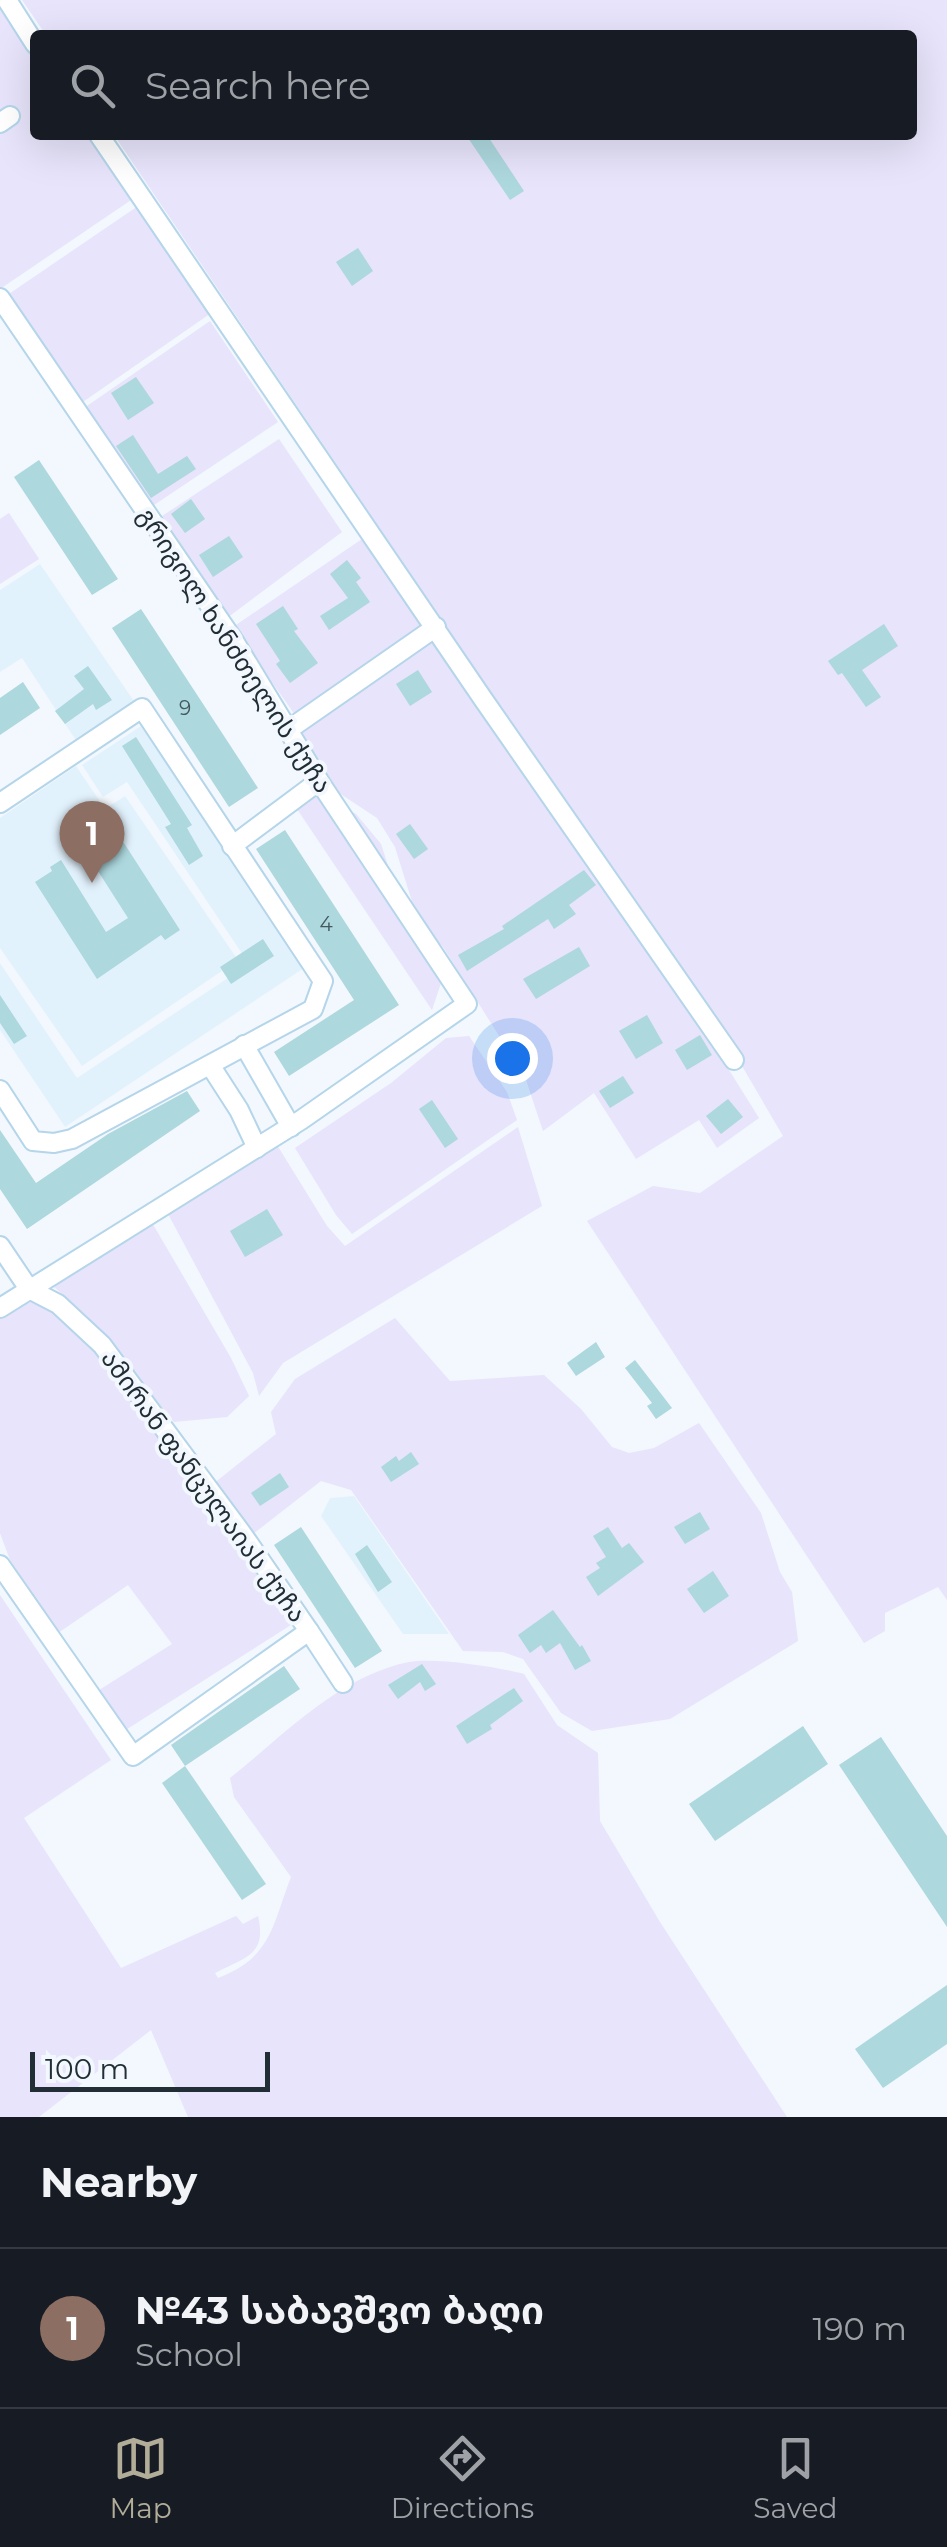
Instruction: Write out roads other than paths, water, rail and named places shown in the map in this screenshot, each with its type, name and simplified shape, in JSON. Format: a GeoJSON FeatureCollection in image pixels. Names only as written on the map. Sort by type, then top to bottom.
{"type":"FeatureCollection","features":[{"type":"Feature","properties":{"kind":"street"},"geometry":{"type":"LineString","coordinates":[[7,0],[30,36]]}},
{"type":"Feature","properties":{"kind":"street"},"geometry":{"type":"LineString","coordinates":[[101,140],[734,1060]]}},
{"type":"Feature","properties":{"kind":"street","name":"გრიგოლ ხანძთელის ქუჩა"},"geometry":{"type":"LineString","coordinates":[[0,298],[234,641],[319,781],[467,1004],[291,1127]]}},
{"type":"Feature","properties":{"kind":"street"},"geometry":{"type":"LineString","coordinates":[[288,730],[436,627]]}},
{"type":"Feature","properties":{"kind":"street"},"geometry":{"type":"LineString","coordinates":[[0,803],[142,708],[322,981],[312,1008],[72,1139],[54,1143],[33,1141],[0,1090]]}},
{"type":"Feature","properties":{"kind":"street"},"geometry":{"type":"LineString","coordinates":[[232,846],[319,781]]}},
{"type":"Feature","properties":{"kind":"street"},"geometry":{"type":"LineString","coordinates":[[0,1308],[291,1127],[244,1045]]}},
{"type":"Feature","properties":{"kind":"street"},"geometry":{"type":"LineString","coordinates":[[210,1066],[239,1110],[257,1148]]}},
{"type":"Feature","properties":{"kind":"street"},"geometry":{"type":"LineString","coordinates":[[0,1246],[29,1289]]}},
{"type":"Feature","properties":{"kind":"street","name":"ამირან ფანცულაიას ქუჩა"},"geometry":{"type":"LineString","coordinates":[[0,1565],[133,1756],[309,1631],[102,1344],[58,1304],[29,1289]]}},
{"type":"Feature","properties":{"kind":"street"},"geometry":{"type":"LineString","coordinates":[[309,1631],[343,1682]]}},
{"type":"Feature","properties":{"kind":"place","name":"№43 საბავშვო ბაღი"},"geometry":{"type":"Point","coordinates":[92,883]}}]}
